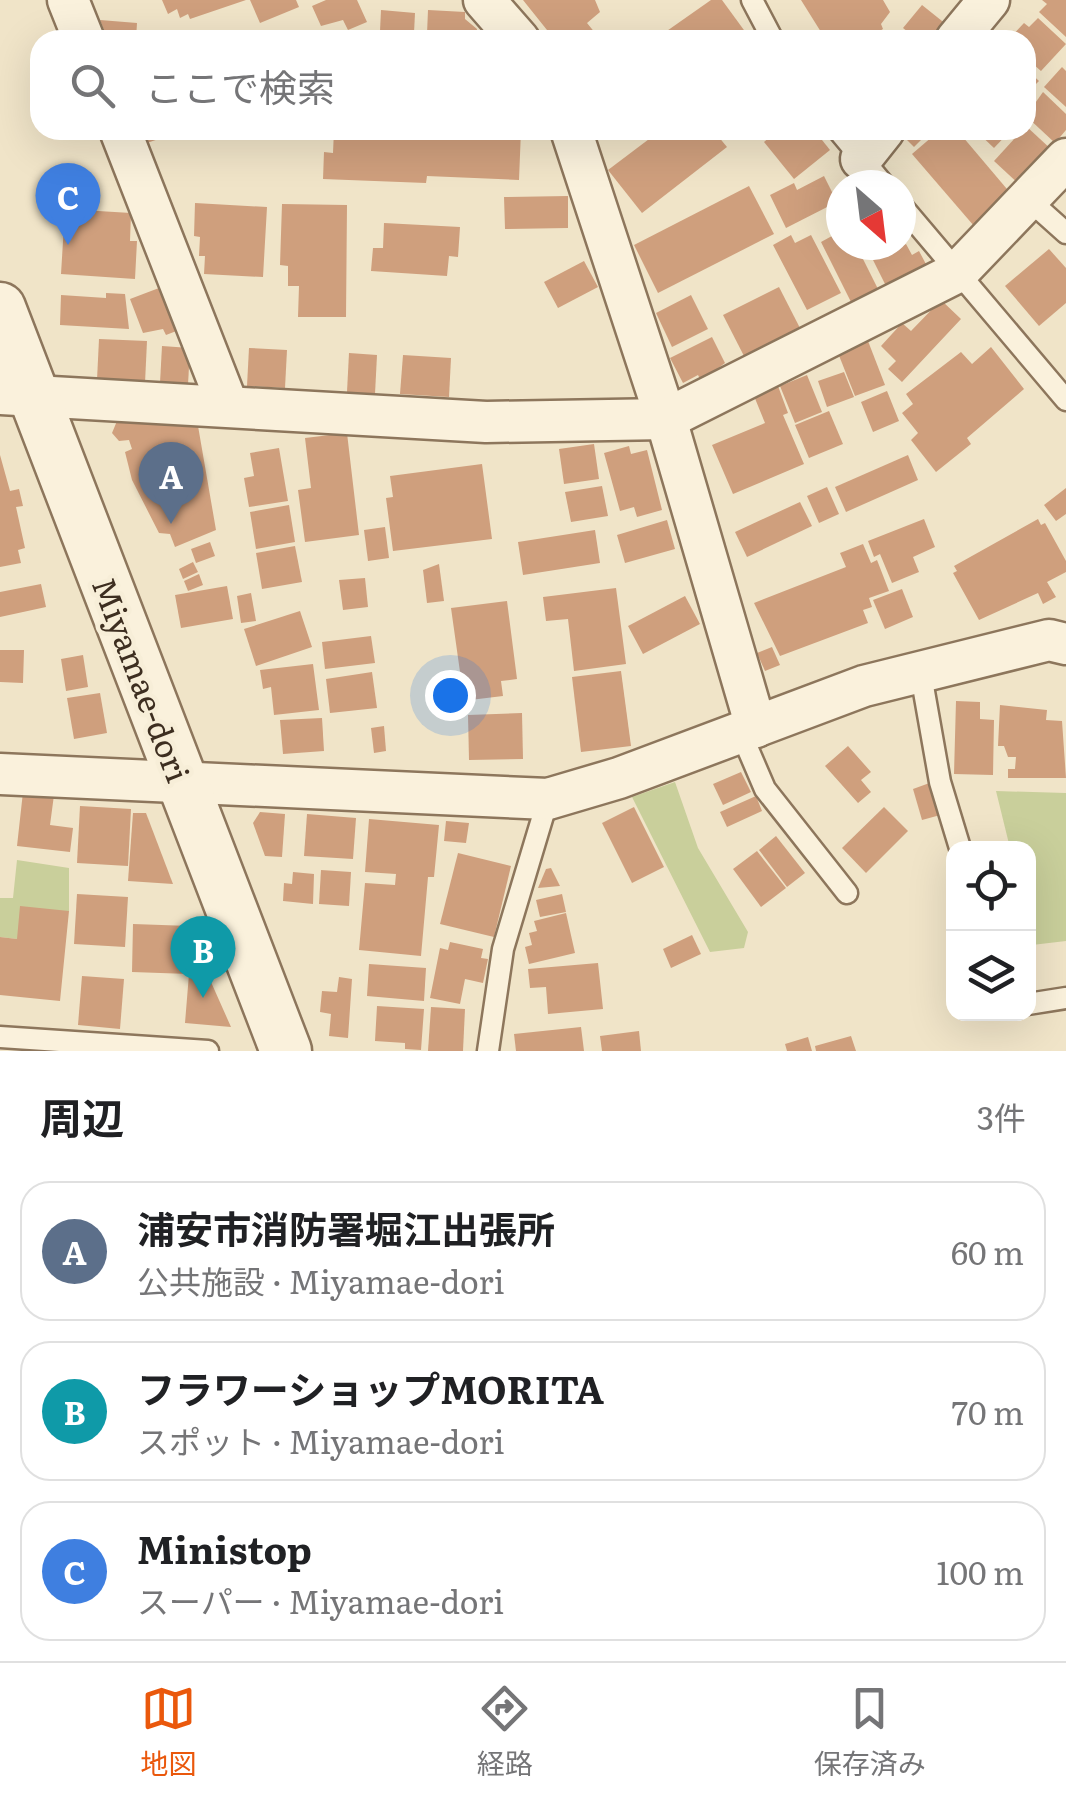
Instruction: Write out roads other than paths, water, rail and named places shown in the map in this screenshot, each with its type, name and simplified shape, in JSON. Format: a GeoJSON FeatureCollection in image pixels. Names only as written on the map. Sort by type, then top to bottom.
{"type":"FeatureCollection","features":[{"type":"Feature","properties":{"kind":"street"},"geometry":{"type":"LineString","coordinates":[[68,0],[80,30]]}},
{"type":"Feature","properties":{"kind":"street"},"geometry":{"type":"LineString","coordinates":[[484,0],[511,30]]}},
{"type":"Feature","properties":{"kind":"street"},"geometry":{"type":"LineString","coordinates":[[964,30],[988,0]]}},
{"type":"Feature","properties":{"kind":"street"},"geometry":{"type":"LineString","coordinates":[[124,140],[228,406]]}},
{"type":"Feature","properties":{"kind":"street"},"geometry":{"type":"LineString","coordinates":[[574,140],[666,419],[749,730]]}},
{"type":"Feature","properties":{"kind":"street"},"geometry":{"type":"LineString","coordinates":[[17,395],[486,422],[666,419],[958,272],[1066,159]]}},
{"type":"Feature","properties":{"kind":"street","name":"Miyamae-dori"},"geometry":{"type":"LineString","coordinates":[[0,308],[17,395],[183,782],[275,1048]]}},
{"type":"Feature","properties":{"kind":"street"},"geometry":{"type":"LineString","coordinates":[[0,774],[548,799],[920,669],[1063,636]]}},
{"type":"Feature","properties":{"kind":"lane"},"geometry":{"type":"LineString","coordinates":[[752,0],[768,30]]}},
{"type":"Feature","properties":{"kind":"lane"},"geometry":{"type":"LineString","coordinates":[[1028,199],[1066,233]]}},
{"type":"Feature","properties":{"kind":"lane"},"geometry":{"type":"LineString","coordinates":[[916,223],[1066,400]]}},
{"type":"Feature","properties":{"kind":"lane"},"geometry":{"type":"LineString","coordinates":[[920,669],[940,782],[958,841]]}},
{"type":"Feature","properties":{"kind":"lane"},"geometry":{"type":"LineString","coordinates":[[749,730],[765,789],[847,893]]}},
{"type":"Feature","properties":{"kind":"lane"},"geometry":{"type":"LineString","coordinates":[[488,1051],[503,949],[548,799]]}},
{"type":"Feature","properties":{"kind":"lane"},"geometry":{"type":"LineString","coordinates":[[1036,1003],[1066,998]]}},
{"type":"Feature","properties":{"kind":"lane"},"geometry":{"type":"LineString","coordinates":[[0,1037],[208,1051]]}},
{"type":"Feature","properties":{"kind":"place","name":"Ministop"},"geometry":{"type":"Point","coordinates":[68,245]}},
{"type":"Feature","properties":{"kind":"place","name":"浦安市消防署堀江出張所"},"geometry":{"type":"Point","coordinates":[171,524]}},
{"type":"Feature","properties":{"kind":"place","name":"フラワーショップMORITA"},"geometry":{"type":"Point","coordinates":[203,998]}}]}
